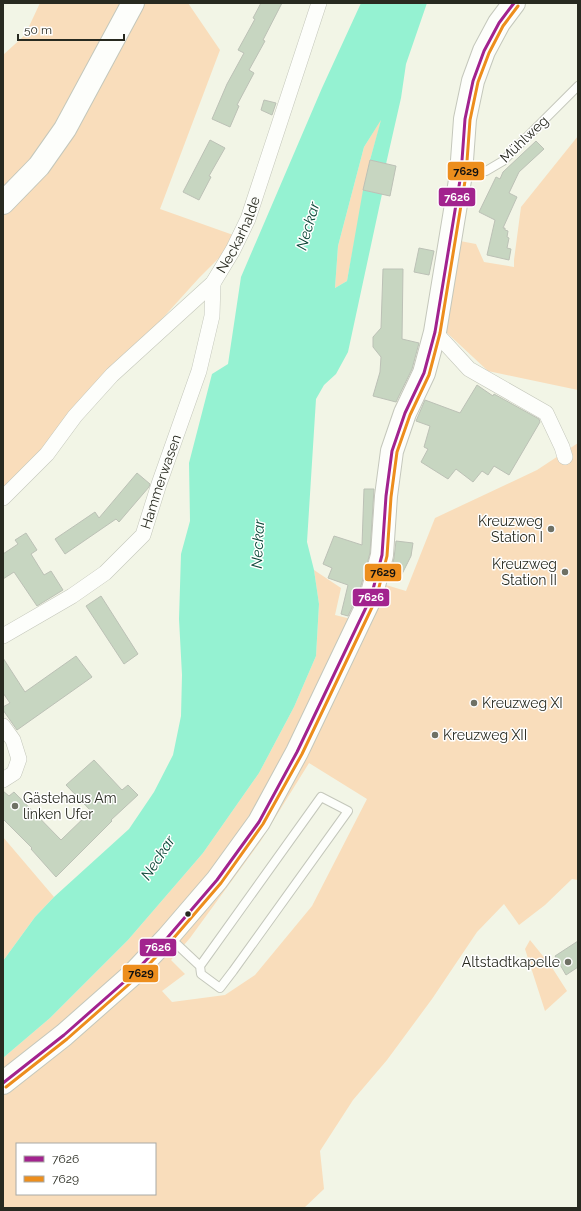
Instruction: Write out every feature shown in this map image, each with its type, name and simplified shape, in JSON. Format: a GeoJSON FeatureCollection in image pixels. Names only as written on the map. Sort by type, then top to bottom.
{"type":"FeatureCollection","features":[{"type":"Feature","properties":{"kind":"main road"},"geometry":{"type":"LineString","coordinates":[[3,203],[39,166],[65,130],[133,3]]}},
{"type":"Feature","properties":{"kind":"main road"},"geometry":{"type":"LineString","coordinates":[[3,1083],[64,1035],[132,975],[168,937],[217,880],[259,822],[297,752],[371,597],[382,555],[386,496],[392,451],[405,414],[424,373],[434,332],[461,174],[465,119],[473,81],[484,51],[499,23],[514,3]]}},
{"type":"Feature","properties":{"kind":"street","name":"Neckarhalde"},"geometry":{"type":"LineString","coordinates":[[3,498],[47,454],[75,416],[112,375],[213,283],[233,250],[248,219],[319,3]]}},
{"type":"Feature","properties":{"kind":"street","name":"Hammerwasen"},"geometry":{"type":"LineString","coordinates":[[3,636],[72,596],[105,573],[143,535],[159,484],[199,371],[212,316],[213,283]]}},
{"type":"Feature","properties":{"kind":"street"},"geometry":{"type":"LineString","coordinates":[[434,332],[469,369],[546,413],[562,447],[565,457]]}},
{"type":"Feature","properties":{"kind":"street"},"geometry":{"type":"LineString","coordinates":[[3,726],[13,740],[18,759],[14,773],[3,780]]}},
{"type":"Feature","properties":{"kind":"lane","name":"Mühlweg"},"geometry":{"type":"LineString","coordinates":[[461,174],[486,171],[503,161],[578,86]]}},
{"type":"Feature","properties":{"kind":"lane"},"geometry":{"type":"LineString","coordinates":[[168,937],[200,966],[201,974],[220,988],[348,812],[321,797],[200,966]]}},
{"type":"Feature","properties":{"kind":"shaded area"},"geometry":{"type":"Polygon","coordinates":[[[40,3],[188,3],[220,50],[160,209],[236,236],[219,258],[199,278],[33,461],[3,488],[3,55],[25,35],[40,3]]]}},
{"type":"Feature","properties":{"kind":"shaded area"},"geometry":{"type":"Polygon","coordinates":[[[382,118],[370,160],[347,281],[335,288],[338,246],[364,147],[382,118]]]}},
{"type":"Feature","properties":{"kind":"shaded area"},"geometry":{"type":"Polygon","coordinates":[[[578,136],[578,390],[488,371],[445,331],[460,241],[476,244],[484,262],[514,267],[521,207],[578,136]]]}},
{"type":"Feature","properties":{"kind":"shaded area"},"geometry":{"type":"Polygon","coordinates":[[[578,443],[578,880],[572,879],[545,905],[519,925],[504,904],[477,932],[432,999],[387,1060],[353,1100],[320,1151],[324,1189],[304,1208],[3,1208],[3,1058],[50,1018],[128,940],[203,853],[259,773],[294,707],[316,656],[319,604],[314,570],[341,588],[335,615],[355,620],[386,585],[406,591],[435,518],[537,470],[578,443]],[[309,763],[260,842],[190,938],[171,960],[185,974],[162,991],[172,1002],[225,995],[255,975],[312,906],[367,799],[309,763]]]}},
{"type":"Feature","properties":{"kind":"shaded area"},"geometry":{"type":"Polygon","coordinates":[[[3,837],[54,897],[35,917],[3,961],[3,837]]]}},
{"type":"Feature","properties":{"kind":"shaded area"},"geometry":{"type":"Polygon","coordinates":[[[530,940],[551,966],[567,991],[545,1011],[525,949],[530,940]]]}},
{"type":"Feature","properties":{"kind":"water","name":"Neckar"},"geometry":{"type":"Polygon","coordinates":[[[361,3],[427,3],[406,64],[401,98],[386,164],[370,160],[381,120],[364,147],[338,246],[335,288],[347,281],[363,190],[382,194],[348,352],[336,374],[324,385],[316,399],[307,542],[314,570],[319,604],[316,656],[294,707],[259,773],[203,853],[128,940],[50,1018],[3,1058],[3,961],[35,917],[54,897],[129,829],[154,792],[173,755],[181,716],[182,675],[179,619],[181,554],[190,521],[189,463],[212,374],[228,364],[241,277],[322,88],[361,3]]]}},
{"type":"Feature","properties":{"kind":"building"},"geometry":{"type":"Polygon","coordinates":[[[261,3],[282,3],[263,40],[265,41],[249,70],[254,73],[237,105],[239,106],[230,127],[212,119],[227,84],[244,53],[238,50],[255,19],[253,18],[261,3]]]}},
{"type":"Feature","properties":{"kind":"building"},"geometry":{"type":"Polygon","coordinates":[[[264,100],[276,103],[272,115],[261,110],[264,100]]]}},
{"type":"Feature","properties":{"kind":"building"},"geometry":{"type":"Polygon","coordinates":[[[210,140],[225,148],[209,176],[211,177],[199,200],[183,192],[210,140]]]}},
{"type":"Feature","properties":{"kind":"building"},"geometry":{"type":"Polygon","coordinates":[[[536,141],[544,149],[519,172],[509,193],[517,197],[503,228],[508,231],[507,237],[509,238],[507,248],[511,249],[509,260],[487,255],[495,220],[479,212],[496,177],[500,179],[503,172],[536,141]]]}},
{"type":"Feature","properties":{"kind":"building"},"geometry":{"type":"Polygon","coordinates":[[[370,160],[396,166],[390,196],[363,190],[370,160]]]}},
{"type":"Feature","properties":{"kind":"building"},"geometry":{"type":"Polygon","coordinates":[[[419,248],[434,251],[429,275],[414,272],[419,248]]]}},
{"type":"Feature","properties":{"kind":"building"},"geometry":{"type":"Polygon","coordinates":[[[383,269],[403,269],[402,339],[419,343],[412,369],[396,402],[373,396],[380,372],[381,357],[373,347],[373,337],[381,328],[383,269]]]}},
{"type":"Feature","properties":{"kind":"building"},"geometry":{"type":"Polygon","coordinates":[[[477,385],[493,396],[494,394],[539,419],[540,422],[509,475],[494,466],[488,475],[482,471],[473,482],[456,469],[448,479],[421,462],[428,449],[424,447],[430,426],[416,421],[425,400],[460,413],[477,385]]]}},
{"type":"Feature","properties":{"kind":"building"},"geometry":{"type":"Polygon","coordinates":[[[137,473],[150,484],[149,487],[119,522],[116,519],[65,554],[55,539],[95,512],[99,518],[137,473]]]}},
{"type":"Feature","properties":{"kind":"building"},"geometry":{"type":"Polygon","coordinates":[[[364,489],[374,489],[370,553],[359,593],[348,616],[341,614],[348,585],[328,578],[332,568],[323,564],[334,536],[362,545],[364,489]]]}},
{"type":"Feature","properties":{"kind":"building"},"geometry":{"type":"Polygon","coordinates":[[[26,533],[37,550],[31,554],[44,575],[51,571],[63,590],[37,606],[14,572],[3,579],[3,554],[18,544],[15,540],[26,533]]]}},
{"type":"Feature","properties":{"kind":"building"},"geometry":{"type":"Polygon","coordinates":[[[396,541],[413,543],[411,556],[401,576],[390,575],[396,541]]]}},
{"type":"Feature","properties":{"kind":"building"},"geometry":{"type":"Polygon","coordinates":[[[101,596],[138,654],[124,664],[86,606],[101,596]]]}},
{"type":"Feature","properties":{"kind":"building"},"geometry":{"type":"Polygon","coordinates":[[[76,656],[92,677],[17,730],[3,710],[3,707],[10,703],[3,693],[3,658],[25,692],[76,656]]]}},
{"type":"Feature","properties":{"kind":"building"},"geometry":{"type":"Polygon","coordinates":[[[94,760],[122,790],[128,785],[138,795],[111,820],[112,821],[56,877],[31,849],[32,848],[3,819],[3,791],[9,796],[14,792],[61,840],[91,811],[66,785],[94,760]]]}},
{"type":"Feature","properties":{"kind":"building","name":"Altstadtkapelle"},"geometry":{"type":"Polygon","coordinates":[[[578,941],[578,967],[566,975],[555,956],[578,941]]]}},
{"type":"Feature","properties":{"kind":"transit line","name":"7626"},"geometry":{"type":"LineString","coordinates":[[3,1083],[64,1035],[132,975],[168,937],[217,880],[259,822],[297,752],[371,597],[382,555],[386,496],[392,451],[405,413],[424,373],[435,332],[461,174],[465,119],[473,81],[484,51],[499,23],[514,3]]}},
{"type":"Feature","properties":{"kind":"transit line","name":"7629"},"geometry":{"type":"LineString","coordinates":[[6,1087],[67,1039],[135,979],[172,940],[221,883],[263,824],[302,754],[376,599],[387,556],[391,497],[397,452],[410,415],[429,375],[440,333],[466,175],[470,120],[478,82],[489,53],[503,26],[518,6]]}},
{"type":"Feature","properties":{"kind":"place","name":"Kreuzweg Station I"},"geometry":{"type":"Point","coordinates":[551,529]}},
{"type":"Feature","properties":{"kind":"place","name":"Kreuzweg Station II"},"geometry":{"type":"Point","coordinates":[565,572]}},
{"type":"Feature","properties":{"kind":"place","name":"Kreuzweg XI"},"geometry":{"type":"Point","coordinates":[474,703]}},
{"type":"Feature","properties":{"kind":"place","name":"Kreuzweg XII"},"geometry":{"type":"Point","coordinates":[435,735]}},
{"type":"Feature","properties":{"kind":"place","name":"Gästehaus Am linken Ufer"},"geometry":{"type":"Point","coordinates":[15,806]}},
{"type":"Feature","properties":{"kind":"place","name":"Altstadtkapelle"},"geometry":{"type":"Point","coordinates":[568,962]}}]}
